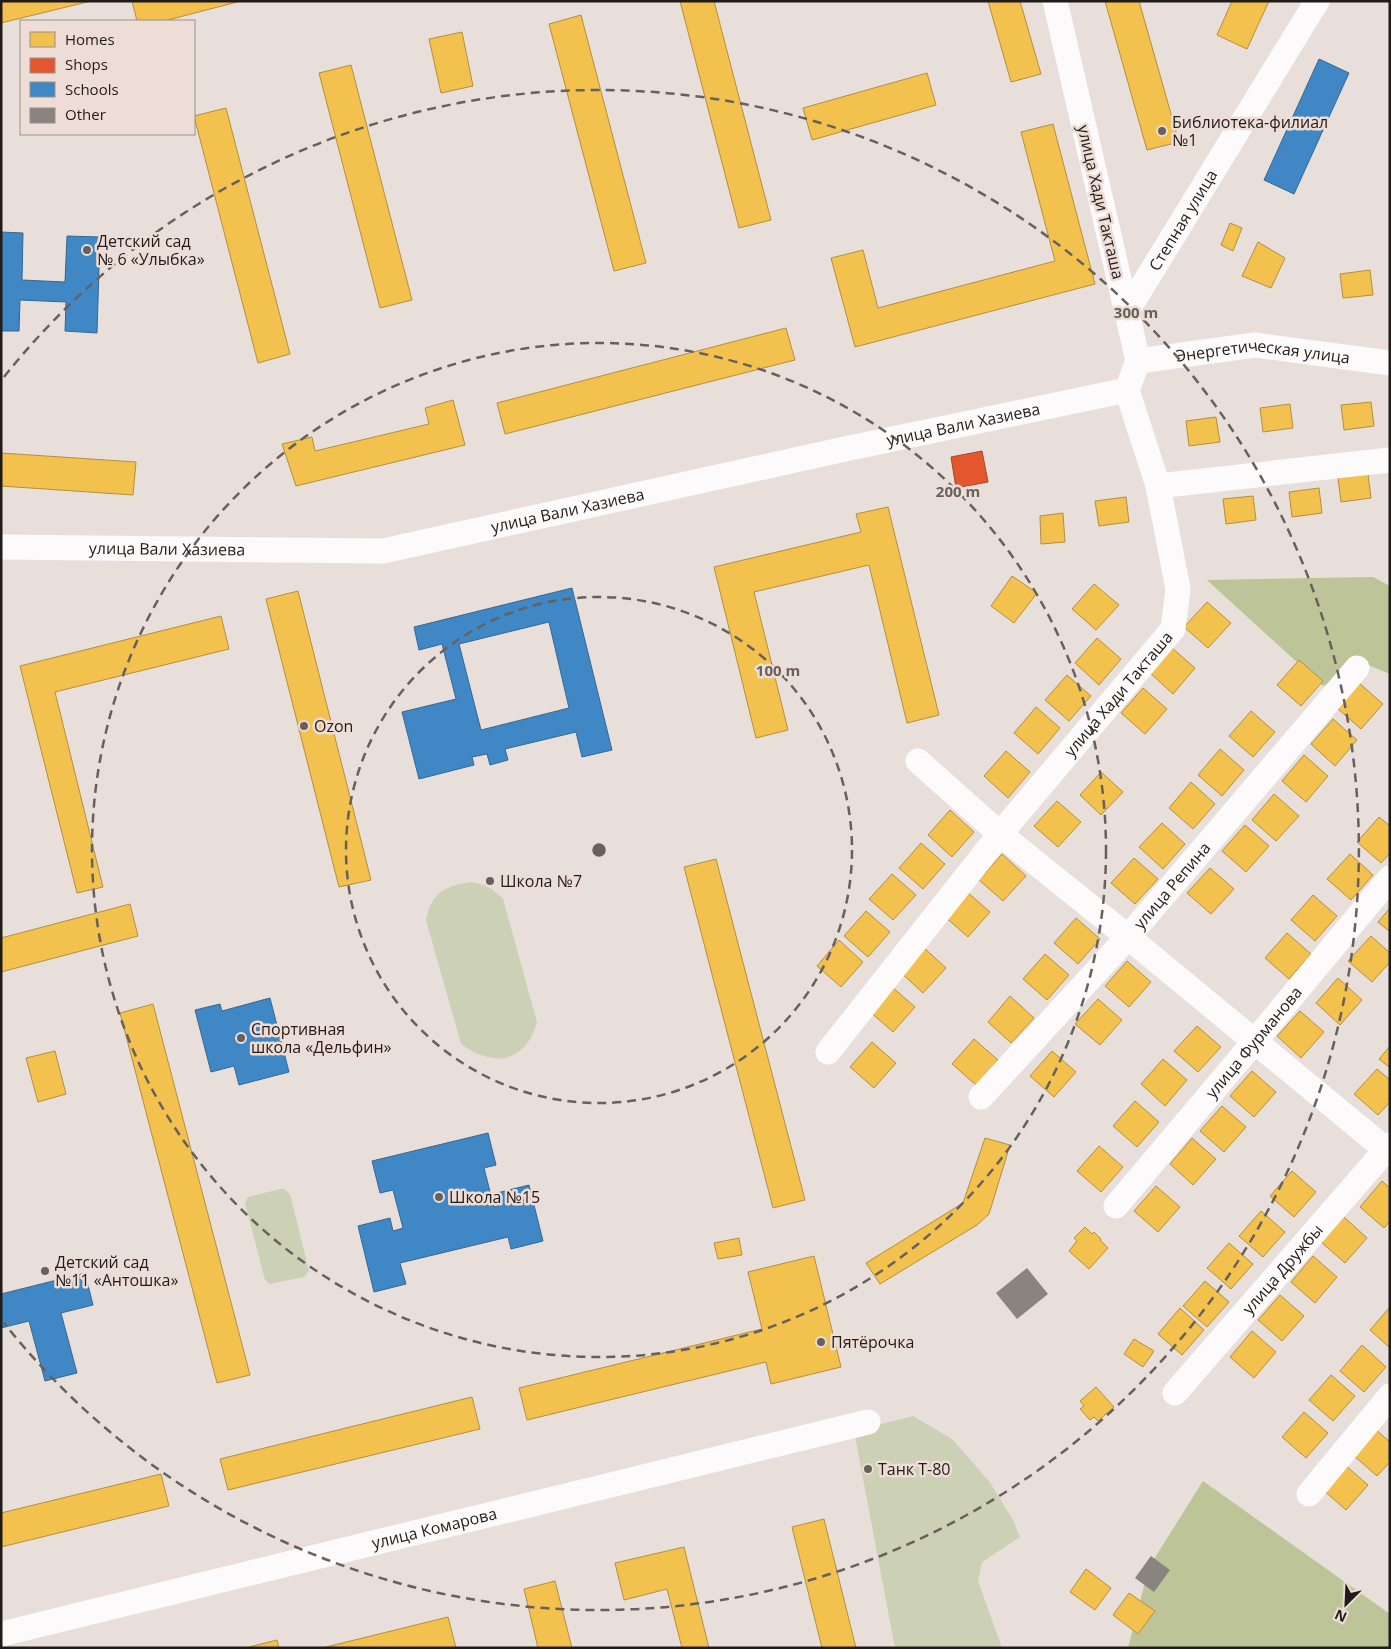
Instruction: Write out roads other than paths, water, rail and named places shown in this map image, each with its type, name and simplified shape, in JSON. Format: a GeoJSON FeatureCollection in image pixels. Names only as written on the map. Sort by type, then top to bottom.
{"type":"FeatureCollection","features":[{"type":"Feature","properties":{"kind":"street","name":"улица Хади Такташа"},"geometry":{"type":"LineString","coordinates":[[1055,1],[1138,361]]}},
{"type":"Feature","properties":{"kind":"street","name":"Степная улица"},"geometry":{"type":"LineString","coordinates":[[1126,312],[1317,1]]}},
{"type":"Feature","properties":{"kind":"street","name":"Энергетическая улица"},"geometry":{"type":"LineString","coordinates":[[1138,361],[1254,344],[1390,363]]}},
{"type":"Feature","properties":{"kind":"street"},"geometry":{"type":"LineString","coordinates":[[1127,390],[1138,361]]}},
{"type":"Feature","properties":{"kind":"street","name":"улица Хади Такташа"},"geometry":{"type":"LineString","coordinates":[[828,1052],[1000,834],[1172,629],[1178,588],[1158,486],[1127,390]]}},
{"type":"Feature","properties":{"kind":"street","name":"улица Вали Хазиева"},"geometry":{"type":"LineString","coordinates":[[1,548],[383,551],[845,449],[1127,390]]}},
{"type":"Feature","properties":{"kind":"street"},"geometry":{"type":"LineString","coordinates":[[1158,486],[1390,460]]}},
{"type":"Feature","properties":{"kind":"street","name":"улица Репина"},"geometry":{"type":"LineString","coordinates":[[981,1097],[1128,937],[1357,668]]}},
{"type":"Feature","properties":{"kind":"street"},"geometry":{"type":"LineString","coordinates":[[918,761],[1000,834],[1388,1149]]}},
{"type":"Feature","properties":{"kind":"street","name":"улица Фурманова"},"geometry":{"type":"LineString","coordinates":[[1116,1206],[1255,1042],[1390,878]]}},
{"type":"Feature","properties":{"kind":"street","name":"улица Дружбы"},"geometry":{"type":"LineString","coordinates":[[1175,1393],[1388,1149]]}},
{"type":"Feature","properties":{"kind":"street"},"geometry":{"type":"LineString","coordinates":[[1309,1494],[1390,1396]]}},
{"type":"Feature","properties":{"kind":"street","name":"улица Комарова"},"geometry":{"type":"LineString","coordinates":[[1,1634],[868,1422]]}},
{"type":"Feature","properties":{"kind":"place","name":"Библиотека-филиал №1"},"geometry":{"type":"Point","coordinates":[1162,131]}},
{"type":"Feature","properties":{"kind":"place","name":"Детский сад № 6 «Улыбка»"},"geometry":{"type":"Point","coordinates":[87,250]}},
{"type":"Feature","properties":{"kind":"place","name":"Ozon"},"geometry":{"type":"Point","coordinates":[304,726]}},
{"type":"Feature","properties":{"kind":"place","name":"Школа №7"},"geometry":{"type":"Point","coordinates":[490,881]}},
{"type":"Feature","properties":{"kind":"place","name":"Спортивная школа «Дельфин»"},"geometry":{"type":"Point","coordinates":[241,1038]}},
{"type":"Feature","properties":{"kind":"place","name":"Школа №15"},"geometry":{"type":"Point","coordinates":[439,1197]}},
{"type":"Feature","properties":{"kind":"place","name":"Детский сад №11 «Антошка»"},"geometry":{"type":"Point","coordinates":[45,1271]}},
{"type":"Feature","properties":{"kind":"place","name":"Пятёрочка"},"geometry":{"type":"Point","coordinates":[821,1342]}},
{"type":"Feature","properties":{"kind":"place","name":"Танк Т-80"},"geometry":{"type":"Point","coordinates":[868,1469]}}]}
